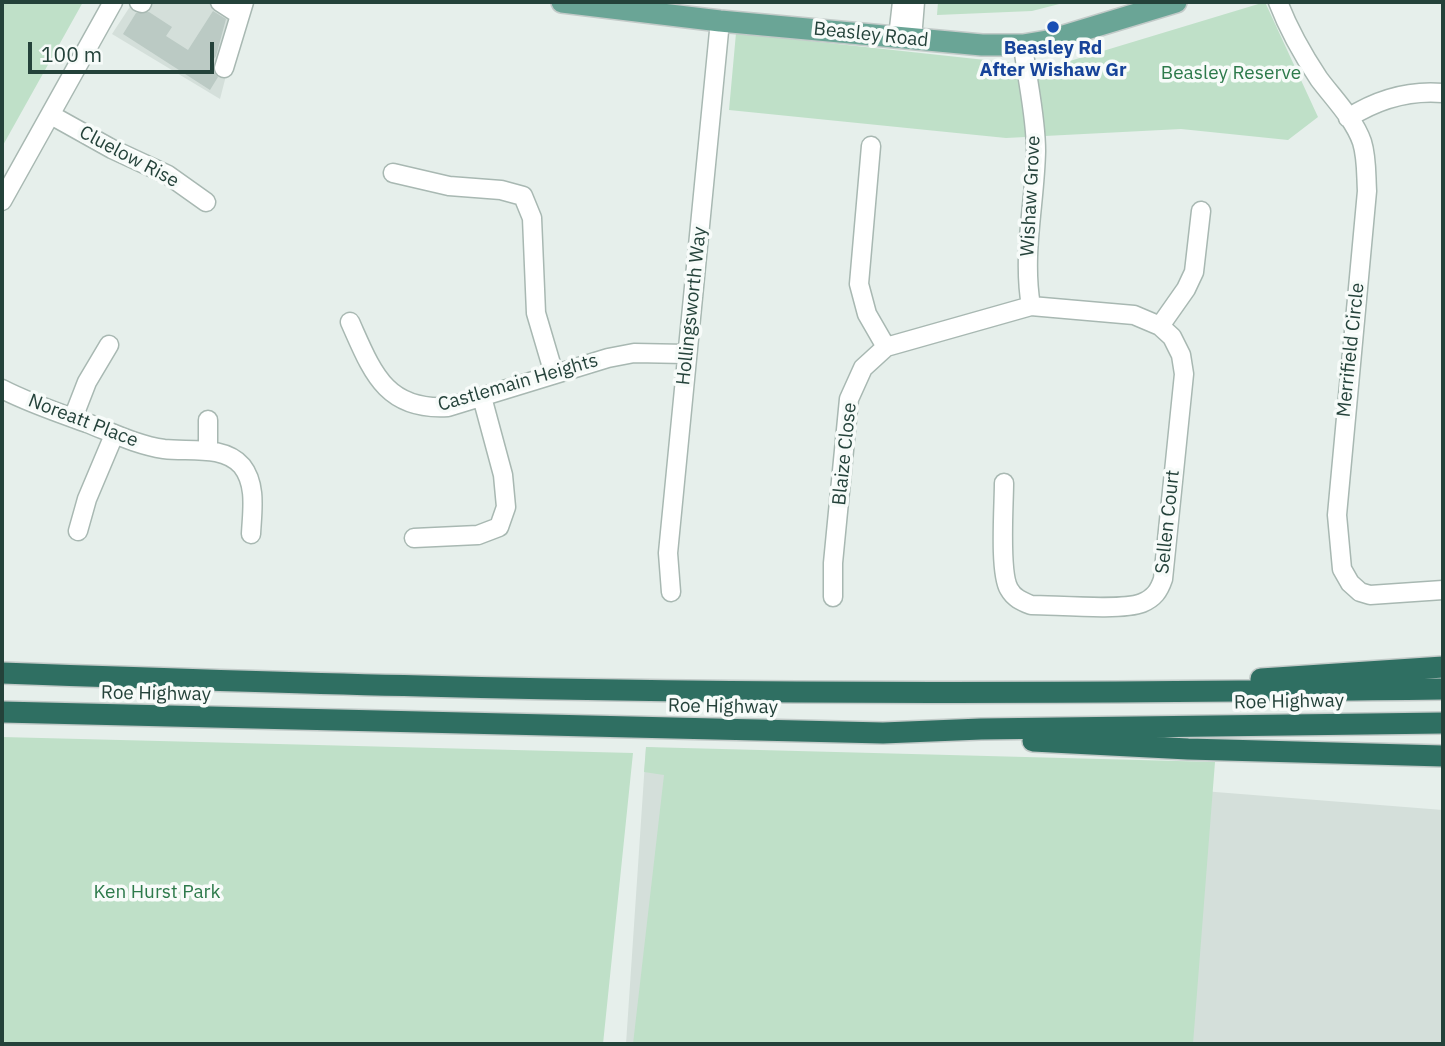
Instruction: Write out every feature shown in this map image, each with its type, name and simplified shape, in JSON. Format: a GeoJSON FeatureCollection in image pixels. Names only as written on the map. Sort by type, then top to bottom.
{"type":"FeatureCollection","features":[{"type":"Feature","properties":{"kind":"highway"},"geometry":{"type":"LineString","coordinates":[[1106,693],[1307,674],[1443,667]]}},
{"type":"Feature","properties":{"kind":"highway","name":"Roe Highway"},"geometry":{"type":"LineString","coordinates":[[2,673],[424,686],[1106,693],[1443,689]]}},
{"type":"Feature","properties":{"kind":"highway","name":"Roe Highway"},"geometry":{"type":"LineString","coordinates":[[2,712],[883,733],[981,729],[1443,723]]}},
{"type":"Feature","properties":{"kind":"highway"},"geometry":{"type":"LineString","coordinates":[[883,733],[1188,750],[1443,756]]}},
{"type":"Feature","properties":{"kind":"main road","name":"Beasley Road"},"geometry":{"type":"LineString","coordinates":[[574,2],[720,20],[961,44],[1023,44],[1056,38],[1176,2]]}},
{"type":"Feature","properties":{"kind":"street"},"geometry":{"type":"LineString","coordinates":[[2,201],[113,2]]}},
{"type":"Feature","properties":{"kind":"street"},"geometry":{"type":"LineString","coordinates":[[219,2],[242,8],[224,68]]}},
{"type":"Feature","properties":{"kind":"street"},"geometry":{"type":"LineString","coordinates":[[902,2],[905,38]]}},
{"type":"Feature","properties":{"kind":"street"},"geometry":{"type":"LineString","coordinates":[[905,38],[915,2]]}},
{"type":"Feature","properties":{"kind":"street","name":"Merrifield Circle"},"geometry":{"type":"LineString","coordinates":[[1278,2],[1295,38],[1318,76],[1349,118],[1361,141],[1366,163],[1367,191],[1337,515],[1342,569],[1350,583],[1360,592],[1370,595],[1443,590]]}},
{"type":"Feature","properties":{"kind":"street","name":"Merrifield Circle"},"geometry":{"type":"LineString","coordinates":[[1288,2],[1295,38]]}},
{"type":"Feature","properties":{"kind":"street","name":"Hollingsworth Way"},"geometry":{"type":"LineString","coordinates":[[671,592],[668,553],[720,20]]}},
{"type":"Feature","properties":{"kind":"street","name":"Wishaw Grove"},"geometry":{"type":"LineString","coordinates":[[1023,44],[1036,153],[1027,265],[1031,306]]}},
{"type":"Feature","properties":{"kind":"street"},"geometry":{"type":"LineString","coordinates":[[1349,118],[1403,94],[1426,91],[1443,93]]}},
{"type":"Feature","properties":{"kind":"street","name":"Cluelow Rise"},"geometry":{"type":"LineString","coordinates":[[51,115],[112,149],[168,175],[206,202]]}},
{"type":"Feature","properties":{"kind":"street"},"geometry":{"type":"LineString","coordinates":[[872,146],[859,284],[867,314],[886,347]]}},
{"type":"Feature","properties":{"kind":"street"},"geometry":{"type":"LineString","coordinates":[[393,173],[449,186],[501,190],[523,196],[532,218],[536,313],[554,374]]}},
{"type":"Feature","properties":{"kind":"street"},"geometry":{"type":"LineString","coordinates":[[1031,306],[1134,315],[1160,326],[1186,289],[1194,272],[1201,211]]}},
{"type":"Feature","properties":{"kind":"street","name":"Blaize Close"},"geometry":{"type":"LineString","coordinates":[[832,597],[849,399],[863,368],[886,347],[1031,306]]}},
{"type":"Feature","properties":{"kind":"street","name":"Castlemain Heights"},"geometry":{"type":"LineString","coordinates":[[350,323],[372,371],[381,383],[402,399],[427,408],[448,407],[608,358],[634,353],[687,354]]}},
{"type":"Feature","properties":{"kind":"street","name":"Sellen Court"},"geometry":{"type":"LineString","coordinates":[[1004,483],[1005,573],[1008,588],[1017,600],[1031,605],[1130,606],[1151,599],[1159,590],[1163,579],[1184,374],[1177,346],[1160,326]]}},
{"type":"Feature","properties":{"kind":"street"},"geometry":{"type":"LineString","coordinates":[[73,418],[87,382],[109,345]]}},
{"type":"Feature","properties":{"kind":"street","name":"Noreatt Place"},"geometry":{"type":"LineString","coordinates":[[2,389],[114,435],[163,449],[208,451],[228,456],[241,466],[250,481],[253,504],[251,534]]}},
{"type":"Feature","properties":{"kind":"street"},"geometry":{"type":"LineString","coordinates":[[414,538],[478,536],[499,527],[506,507],[503,475],[482,397]]}},
{"type":"Feature","properties":{"kind":"street"},"geometry":{"type":"LineString","coordinates":[[208,420],[208,451]]}},
{"type":"Feature","properties":{"kind":"street"},"geometry":{"type":"LineString","coordinates":[[78,531],[87,499],[114,435]]}},
{"type":"Feature","properties":{"kind":"shaded area"},"geometry":{"type":"Polygon","coordinates":[[[133,2],[245,2],[220,99],[112,34],[133,2]]]}},
{"type":"Feature","properties":{"kind":"shaded area"},"geometry":{"type":"Polygon","coordinates":[[[646,747],[1443,810],[1443,1044],[626,1044],[646,747]]]}},
{"type":"Feature","properties":{"kind":"green space"},"geometry":{"type":"Polygon","coordinates":[[[2,2],[83,2],[2,147],[2,2]]]}},
{"type":"Feature","properties":{"kind":"green space"},"geometry":{"type":"Polygon","coordinates":[[[938,2],[1067,2],[1032,11],[937,15],[938,2]]]}},
{"type":"Feature","properties":{"kind":"green space","name":"Beasley Reserve"},"geometry":{"type":"Polygon","coordinates":[[[1265,2],[1318,117],[1288,140],[1181,129],[1006,138],[729,110],[736,33],[1050,67],[1265,2]]]}},
{"type":"Feature","properties":{"kind":"green space","name":"Ken Hurst Park"},"geometry":{"type":"Polygon","coordinates":[[[2,737],[633,753],[603,1044],[2,1044],[2,737]]]}},
{"type":"Feature","properties":{"kind":"green space"},"geometry":{"type":"Polygon","coordinates":[[[646,747],[1215,762],[1193,1044],[633,1044],[664,775],[644,772],[646,747]]]}},
{"type":"Feature","properties":{"kind":"building"},"geometry":{"type":"Polygon","coordinates":[[[213,11],[226,19],[216,56],[211,63],[218,77],[210,90],[123,34],[136,13],[149,12],[172,27],[166,36],[188,50],[213,11]]]}},
{"type":"Feature","properties":{"kind":"place","name":"Beasley Rd After Wishaw Gr"},"geometry":{"type":"Point","coordinates":[1053,27]}}]}
